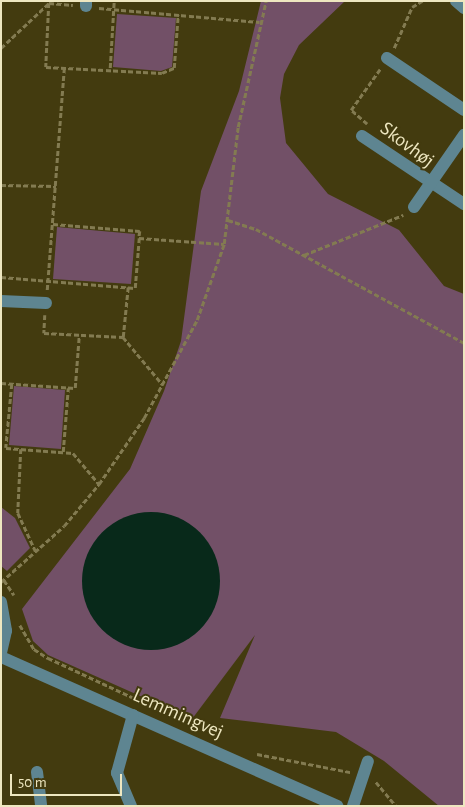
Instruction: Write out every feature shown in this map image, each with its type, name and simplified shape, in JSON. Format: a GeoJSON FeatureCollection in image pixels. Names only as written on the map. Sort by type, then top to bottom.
{"type":"FeatureCollection","features":[{"type":"Feature","properties":{"kind":"street"},"geometry":{"type":"LineString","coordinates":[[456,1],[464,8]]}},
{"type":"Feature","properties":{"kind":"street"},"geometry":{"type":"LineString","coordinates":[[387,58],[464,110]]}},
{"type":"Feature","properties":{"kind":"street","name":"Skovhøj"},"geometry":{"type":"LineString","coordinates":[[414,207],[464,135]]}},
{"type":"Feature","properties":{"kind":"street","name":"Skovhøj"},"geometry":{"type":"LineString","coordinates":[[362,136],[429,185],[464,204]]}},
{"type":"Feature","properties":{"kind":"street"},"geometry":{"type":"LineString","coordinates":[[1,301],[46,304]]}},
{"type":"Feature","properties":{"kind":"street"},"geometry":{"type":"LineString","coordinates":[[1,602],[6,631],[1,653]]}},
{"type":"Feature","properties":{"kind":"street","name":"Lemmingvej"},"geometry":{"type":"LineString","coordinates":[[1,658],[338,806]]}},
{"type":"Feature","properties":{"kind":"street"},"geometry":{"type":"LineString","coordinates":[[131,806],[117,773],[134,715]]}},
{"type":"Feature","properties":{"kind":"street"},"geometry":{"type":"LineString","coordinates":[[353,806],[368,761]]}},
{"type":"Feature","properties":{"kind":"street"},"geometry":{"type":"LineString","coordinates":[[37,772],[41,806]]}},
{"type":"Feature","properties":{"kind":"path"},"geometry":{"type":"LineString","coordinates":[[110,68],[114,1]]}},
{"type":"Feature","properties":{"kind":"path"},"geometry":{"type":"LineString","coordinates":[[14,599],[2,581],[36,552],[99,484],[163,384],[197,320],[224,244],[238,127],[259,22],[266,1]]}},
{"type":"Feature","properties":{"kind":"path"},"geometry":{"type":"LineString","coordinates":[[49,3],[46,67],[110,68],[162,73],[174,68],[178,15]]}},
{"type":"Feature","properties":{"kind":"path"},"geometry":{"type":"LineString","coordinates":[[1,48],[49,3],[86,4],[114,10],[259,22]]}},
{"type":"Feature","properties":{"kind":"path"},"geometry":{"type":"LineString","coordinates":[[64,68],[44,333],[123,338],[163,384]]}},
{"type":"Feature","properties":{"kind":"path"},"geometry":{"type":"LineString","coordinates":[[1,185],[56,186]]}},
{"type":"Feature","properties":{"kind":"path"},"geometry":{"type":"LineString","coordinates":[[304,255],[333,241],[381,228],[414,207]]}},
{"type":"Feature","properties":{"kind":"path"},"geometry":{"type":"LineString","coordinates":[[228,220],[256,229],[464,343]]}},
{"type":"Feature","properties":{"kind":"path"},"geometry":{"type":"LineString","coordinates":[[1,277],[135,288],[140,231],[52,224]]}},
{"type":"Feature","properties":{"kind":"path"},"geometry":{"type":"LineString","coordinates":[[139,238],[224,244]]}},
{"type":"Feature","properties":{"kind":"path"},"geometry":{"type":"LineString","coordinates":[[123,338],[128,287]]}},
{"type":"Feature","properties":{"kind":"path"},"geometry":{"type":"LineString","coordinates":[[1,383],[75,388],[79,336]]}},
{"type":"Feature","properties":{"kind":"path"},"geometry":{"type":"LineString","coordinates":[[12,384],[6,448],[73,452],[99,484]]}},
{"type":"Feature","properties":{"kind":"path"},"geometry":{"type":"LineString","coordinates":[[63,452],[68,388]]}},
{"type":"Feature","properties":{"kind":"path"},"geometry":{"type":"LineString","coordinates":[[21,449],[18,512],[36,552]]}},
{"type":"Feature","properties":{"kind":"path"},"geometry":{"type":"LineString","coordinates":[[18,615],[27,639],[48,658],[171,716]]}},
{"type":"Feature","properties":{"kind":"path"},"geometry":{"type":"LineString","coordinates":[[250,752],[364,777],[389,792],[396,806]]}},
{"type":"Feature","properties":{"kind":"shaded area"},"geometry":{"type":"Polygon","coordinates":[[[261,1],[345,1],[299,45],[284,74],[280,98],[286,143],[328,194],[399,230],[444,286],[464,294],[464,806],[439,806],[384,761],[336,732],[220,718],[255,635],[192,719],[48,655],[33,641],[22,609],[130,469],[164,391],[181,341],[201,191],[239,91],[261,1]]]}},
{"type":"Feature","properties":{"kind":"shaded area"},"geometry":{"type":"Polygon","coordinates":[[[117,14],[176,18],[172,67],[161,71],[113,67],[117,14]]]}},
{"type":"Feature","properties":{"kind":"shaded area"},"geometry":{"type":"Polygon","coordinates":[[[57,227],[135,234],[131,284],[53,279],[57,227]]]}},
{"type":"Feature","properties":{"kind":"shaded area"},"geometry":{"type":"Polygon","coordinates":[[[14,386],[65,390],[61,449],[9,445],[14,386]]]}},
{"type":"Feature","properties":{"kind":"shaded area"},"geometry":{"type":"Polygon","coordinates":[[[1,507],[15,518],[30,548],[7,571],[1,566],[1,507]]]}},
{"type":"Feature","properties":{"kind":"shaded area"},"geometry":{"type":"Polygon","coordinates":[[[151,512],[165,513],[178,517],[190,523],[200,532],[209,542],[215,554],[219,567],[219,595],[215,608],[209,620],[200,630],[190,639],[178,645],[165,649],[151,650],[137,649],[124,645],[112,639],[102,630],[93,620],[87,608],[83,595],[82,581],[83,567],[87,554],[93,542],[102,532],[112,523],[124,517],[137,513],[151,512]]]}}]}
